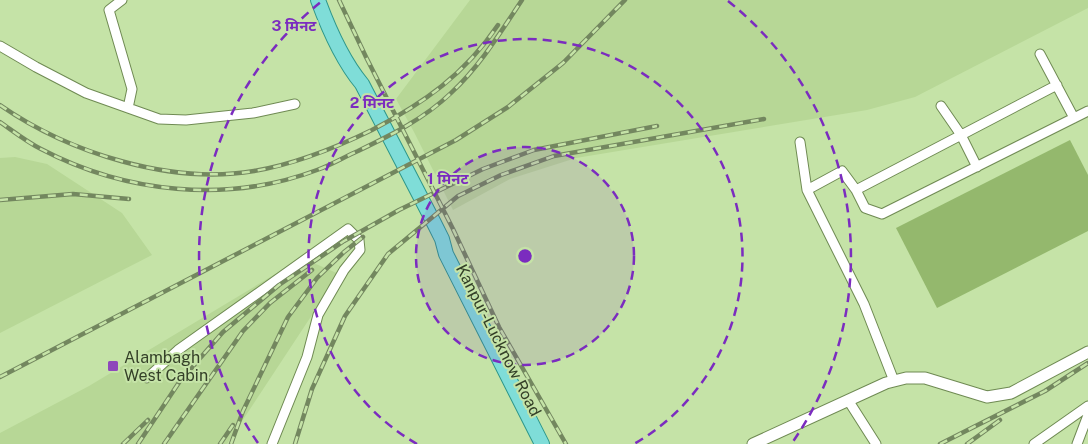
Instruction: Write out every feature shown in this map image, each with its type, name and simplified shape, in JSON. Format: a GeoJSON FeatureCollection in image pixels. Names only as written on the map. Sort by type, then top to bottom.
{"type":"FeatureCollection","features":[{"type":"Feature","properties":{"kind":"main road"},"geometry":{"type":"LineString","coordinates":[[318,0],[326,23],[351,71],[362,84]]}},
{"type":"Feature","properties":{"kind":"main road"},"geometry":{"type":"LineString","coordinates":[[327,0],[360,69],[362,84]]}},
{"type":"Feature","properties":{"kind":"main road","name":"Kanpur-Lucknow Road"},"geometry":{"type":"LineString","coordinates":[[362,84],[434,223],[442,239],[446,254],[515,387],[542,444]]}},
{"type":"Feature","properties":{"kind":"main road","name":"Kanpur-Lucknow Road"},"geometry":{"type":"LineString","coordinates":[[442,239],[454,252],[552,444]]}},
{"type":"Feature","properties":{"kind":"street"},"geometry":{"type":"LineString","coordinates":[[122,0],[108,10],[132,89],[128,108]]}},
{"type":"Feature","properties":{"kind":"street"},"geometry":{"type":"LineString","coordinates":[[0,46],[86,93],[159,120],[186,120],[253,113],[295,104]]}},
{"type":"Feature","properties":{"kind":"street"},"geometry":{"type":"LineString","coordinates":[[1040,54],[1074,118]]}},
{"type":"Feature","properties":{"kind":"street"},"geometry":{"type":"LineString","coordinates":[[856,190],[1057,85]]}},
{"type":"Feature","properties":{"kind":"street"},"geometry":{"type":"LineString","coordinates":[[941,106],[961,135],[977,167]]}},
{"type":"Feature","properties":{"kind":"street"},"geometry":{"type":"LineString","coordinates":[[807,190],[842,172],[856,190],[865,208],[882,214],[1088,110]]}},
{"type":"Feature","properties":{"kind":"street"},"geometry":{"type":"LineString","coordinates":[[800,142],[807,190],[864,304],[894,381]]}},
{"type":"Feature","properties":{"kind":"street"},"geometry":{"type":"LineString","coordinates":[[147,378],[178,350],[348,229],[359,240],[360,250],[344,270],[318,315],[307,357],[272,444]]}},
{"type":"Feature","properties":{"kind":"street"},"geometry":{"type":"LineString","coordinates":[[753,444],[894,381],[906,378],[925,378],[987,397],[1011,393],[1088,352]]}},
{"type":"Feature","properties":{"kind":"street"},"geometry":{"type":"LineString","coordinates":[[848,400],[876,444]]}},
{"type":"Feature","properties":{"kind":"street"},"geometry":{"type":"LineString","coordinates":[[1034,444],[1088,406]]}},
{"type":"Feature","properties":{"kind":"street"},"geometry":{"type":"LineString","coordinates":[[1077,444],[1088,415]]}},
{"type":"Feature","properties":{"kind":"shaded area"},"geometry":{"type":"Polygon","coordinates":[[[470,0],[1088,0],[1088,8],[915,97],[867,110],[576,158],[510,179],[453,210],[396,99],[470,0]]]}},
{"type":"Feature","properties":{"kind":"shaded area"},"geometry":{"type":"Polygon","coordinates":[[[1070,140],[1088,175],[1088,231],[937,308],[896,228],[1070,140]]]}},
{"type":"Feature","properties":{"kind":"shaded area"},"geometry":{"type":"Polygon","coordinates":[[[15,157],[47,164],[122,213],[152,255],[0,333],[0,158],[15,157]]]}},
{"type":"Feature","properties":{"kind":"shaded area"},"geometry":{"type":"Polygon","coordinates":[[[302,258],[339,274],[227,444],[0,444],[0,433],[89,386],[302,258]]]}},
{"type":"Feature","properties":{"kind":"railway"},"geometry":{"type":"LineString","coordinates":[[339,0],[453,229],[499,327],[566,444]]}},
{"type":"Feature","properties":{"kind":"railway"},"geometry":{"type":"LineString","coordinates":[[0,122],[36,146],[73,164],[107,176],[142,184],[177,189],[212,190],[248,187],[283,181],[332,163],[395,132],[430,111],[471,72],[522,0]]}},
{"type":"Feature","properties":{"kind":"railway"},"geometry":{"type":"LineString","coordinates":[[0,377],[456,140],[508,107],[563,63],[625,0]]}},
{"type":"Feature","properties":{"kind":"railway"},"geometry":{"type":"LineString","coordinates":[[0,105],[57,138],[89,151],[122,161],[155,169],[189,173],[222,174],[254,171],[300,160],[344,143],[391,120],[426,98],[457,73],[472,58],[498,25]]}},
{"type":"Feature","properties":{"kind":"railway"},"geometry":{"type":"LineString","coordinates":[[295,444],[312,389],[345,316],[388,254],[458,196],[501,175],[554,156],[764,119]]}},
{"type":"Feature","properties":{"kind":"railway"},"geometry":{"type":"LineString","coordinates":[[138,444],[180,381],[223,332],[279,285],[344,241],[399,210],[483,169],[534,150],[657,126]]}},
{"type":"Feature","properties":{"kind":"railway"},"geometry":{"type":"LineString","coordinates":[[0,200],[73,194],[129,199]]}},
{"type":"Feature","properties":{"kind":"railway"},"geometry":{"type":"LineString","coordinates":[[231,444],[243,411],[288,317],[317,278],[363,237]]}},
{"type":"Feature","properties":{"kind":"railway"},"geometry":{"type":"LineString","coordinates":[[164,444],[243,331],[270,303],[312,270]]}},
{"type":"Feature","properties":{"kind":"railway"},"geometry":{"type":"LineString","coordinates":[[940,444],[1045,391],[1088,363]]}},
{"type":"Feature","properties":{"kind":"railway"},"geometry":{"type":"LineString","coordinates":[[123,444],[148,420]]}},
{"type":"Feature","properties":{"kind":"railway"},"geometry":{"type":"LineString","coordinates":[[967,444],[1000,420]]}},
{"type":"Feature","properties":{"kind":"railway"},"geometry":{"type":"LineString","coordinates":[[220,444],[233,425]]}},
{"type":"Feature","properties":{"kind":"place","name":"Alambagh West Cabin"},"geometry":{"type":"Point","coordinates":[113,366]}}]}
